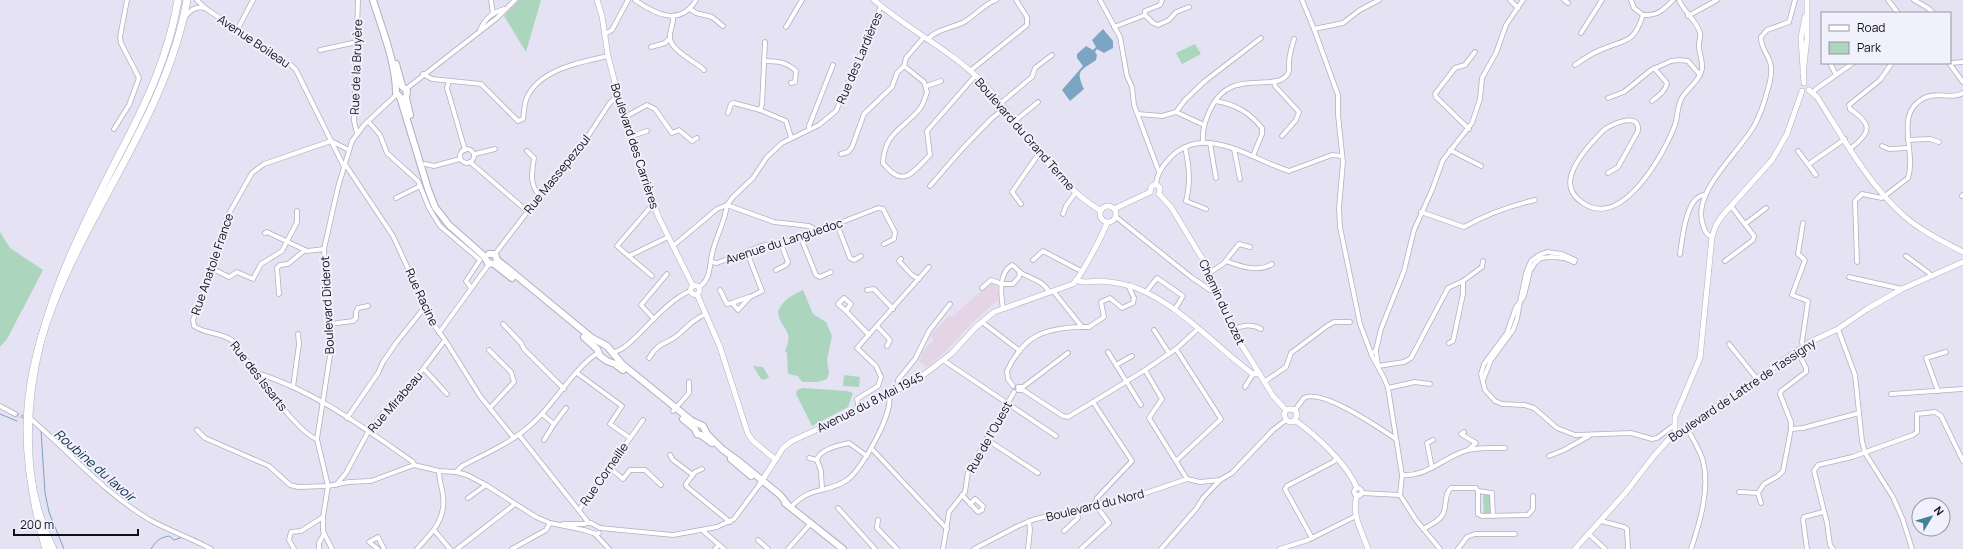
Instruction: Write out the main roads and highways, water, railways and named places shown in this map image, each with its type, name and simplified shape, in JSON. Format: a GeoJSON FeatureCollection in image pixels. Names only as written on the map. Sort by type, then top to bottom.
{"type":"FeatureCollection","features":[{"type":"Feature","properties":{"kind":"main road"},"geometry":{"type":"LineString","coordinates":[[46,549],[31,509],[21,451],[22,402],[31,349],[57,276],[150,92],[173,27],[178,0]]}},
{"type":"Feature","properties":{"kind":"main road"},"geometry":{"type":"LineString","coordinates":[[53,549],[37,504],[27,445],[28,400],[36,357],[58,290],[155,98],[176,46],[184,18],[187,0]]}},
{"type":"Feature","properties":{"kind":"main road"},"geometry":{"type":"LineString","coordinates":[[373,0],[433,193],[443,212],[456,227],[492,259],[585,338],[606,361],[614,358]]}},
{"type":"Feature","properties":{"kind":"main road"},"geometry":{"type":"LineString","coordinates":[[377,0],[428,189],[436,207],[449,225],[578,328],[607,346],[614,358],[696,427],[697,434],[703,433],[730,455],[737,465],[780,495],[790,506],[841,549]]}},
{"type":"Feature","properties":{"kind":"main road"},"geometry":{"type":"LineString","coordinates":[[597,351],[602,344]]}},
{"type":"Feature","properties":{"kind":"water"},"geometry":{"type":"Polygon","coordinates":[[[1103,29],[1113,41],[1113,48],[1104,53],[1097,49],[1095,52],[1097,55],[1096,60],[1083,69],[1080,74],[1084,89],[1070,101],[1062,90],[1083,66],[1077,58],[1077,54],[1086,46],[1093,50],[1096,47],[1092,40],[1103,29]]]}},
{"type":"Feature","properties":{"kind":"waterway","name":"Roubine du lavoir"},"geometry":{"type":"LineString","coordinates":[[0,414],[17,421]]}},
{"type":"Feature","properties":{"kind":"waterway"},"geometry":{"type":"LineString","coordinates":[[41,430],[45,493],[49,512],[64,549]]}},
{"type":"Feature","properties":{"kind":"waterway"},"geometry":{"type":"LineString","coordinates":[[151,549],[160,539],[169,536],[174,540],[183,537]]}},
{"type":"Feature","properties":{"kind":"tunnel"},"geometry":{"type":"LineString","coordinates":[[15,414],[30,419]]}}]}
